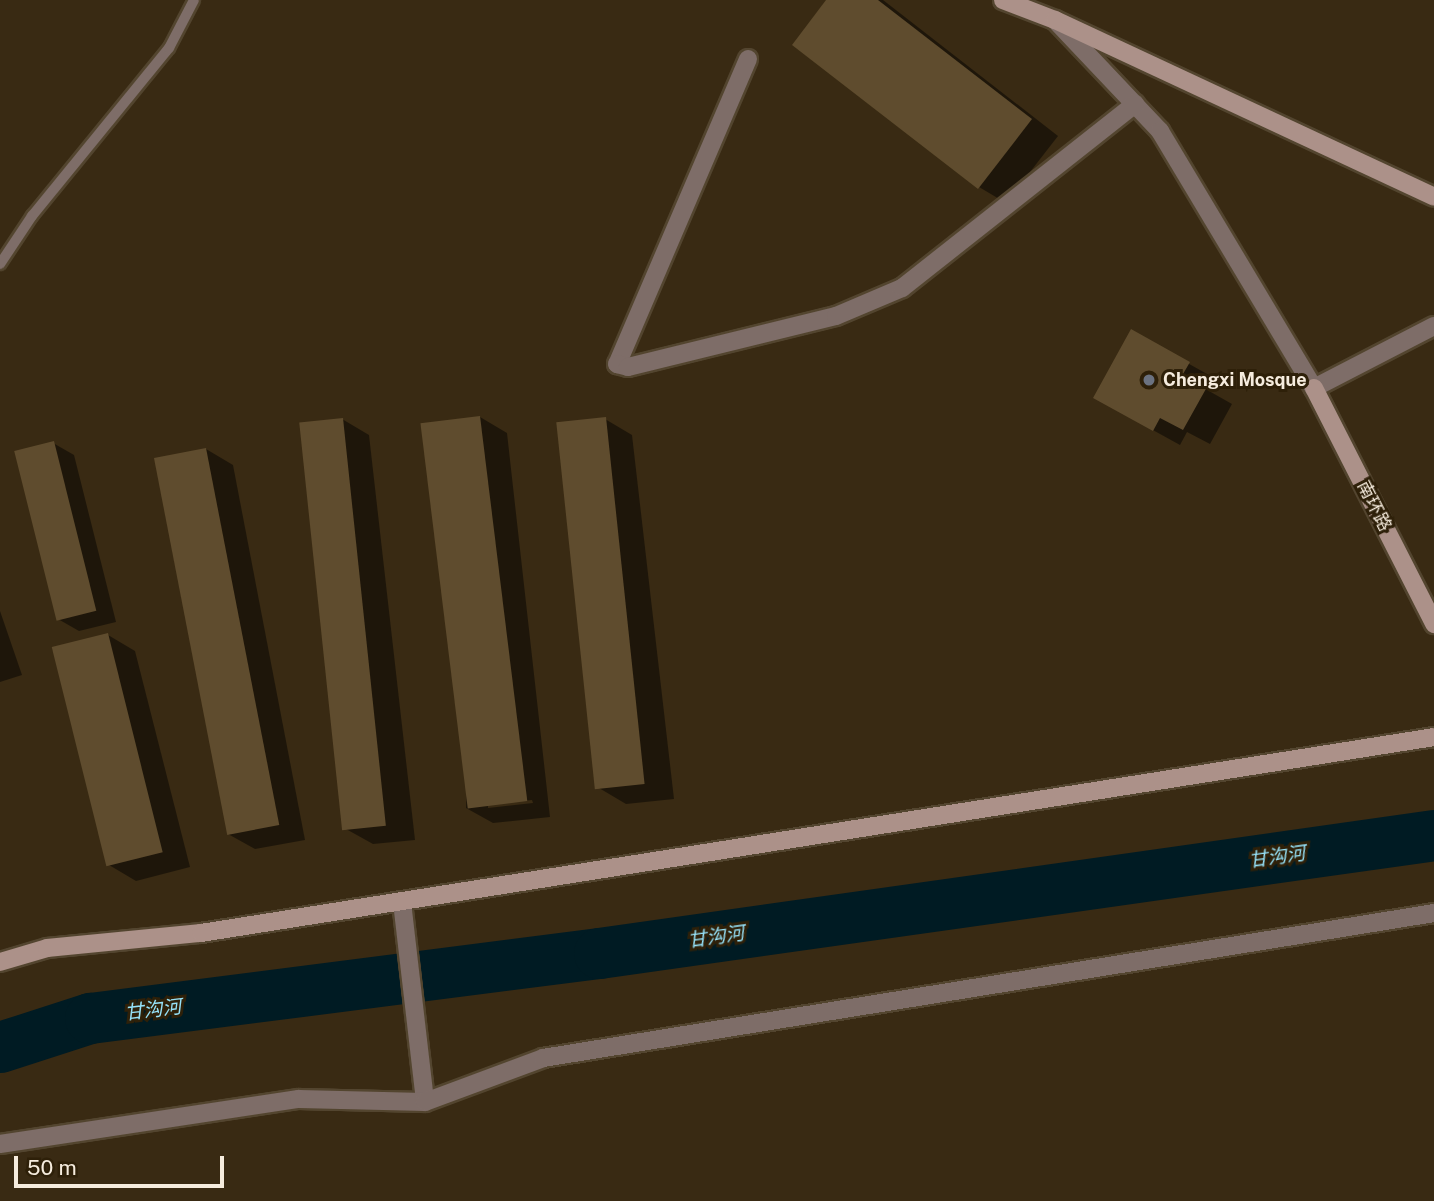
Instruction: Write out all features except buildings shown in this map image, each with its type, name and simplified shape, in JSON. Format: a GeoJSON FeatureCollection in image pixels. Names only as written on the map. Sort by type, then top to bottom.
{"type":"FeatureCollection","features":[{"type":"Feature","properties":{"kind":"street"},"geometry":{"type":"LineString","coordinates":[[1003,0],[1055,20],[1434,197]]}},
{"type":"Feature","properties":{"kind":"street"},"geometry":{"type":"LineString","coordinates":[[1055,20],[1160,131],[1314,388],[1434,326]]}},
{"type":"Feature","properties":{"kind":"street"},"geometry":{"type":"LineString","coordinates":[[748,59],[617,365],[628,367],[836,316],[902,288],[1135,104]]}},
{"type":"Feature","properties":{"kind":"street","name":"南环路"},"geometry":{"type":"LineString","coordinates":[[1314,388],[1432,620]]}},
{"type":"Feature","properties":{"kind":"street"},"geometry":{"type":"LineString","coordinates":[[0,962],[47,947],[201,933],[1434,737]]}},
{"type":"Feature","properties":{"kind":"street"},"geometry":{"type":"LineString","coordinates":[[402,902],[425,1102]]}},
{"type":"Feature","properties":{"kind":"street"},"geometry":{"type":"LineString","coordinates":[[0,1144],[299,1099],[425,1102],[543,1058],[1434,913]]}},
{"type":"Feature","properties":{"kind":"lane"},"geometry":{"type":"LineString","coordinates":[[0,264],[32,216],[169,48],[194,0]]}},
{"type":"Feature","properties":{"kind":"waterway","name":"甘沟河"},"geometry":{"type":"LineString","coordinates":[[0,1047],[90,1018],[599,953],[1434,835]]}},
{"type":"Feature","properties":{"kind":"place","name":"Chengxi Mosque"},"geometry":{"type":"Point","coordinates":[1149,380]}}]}
